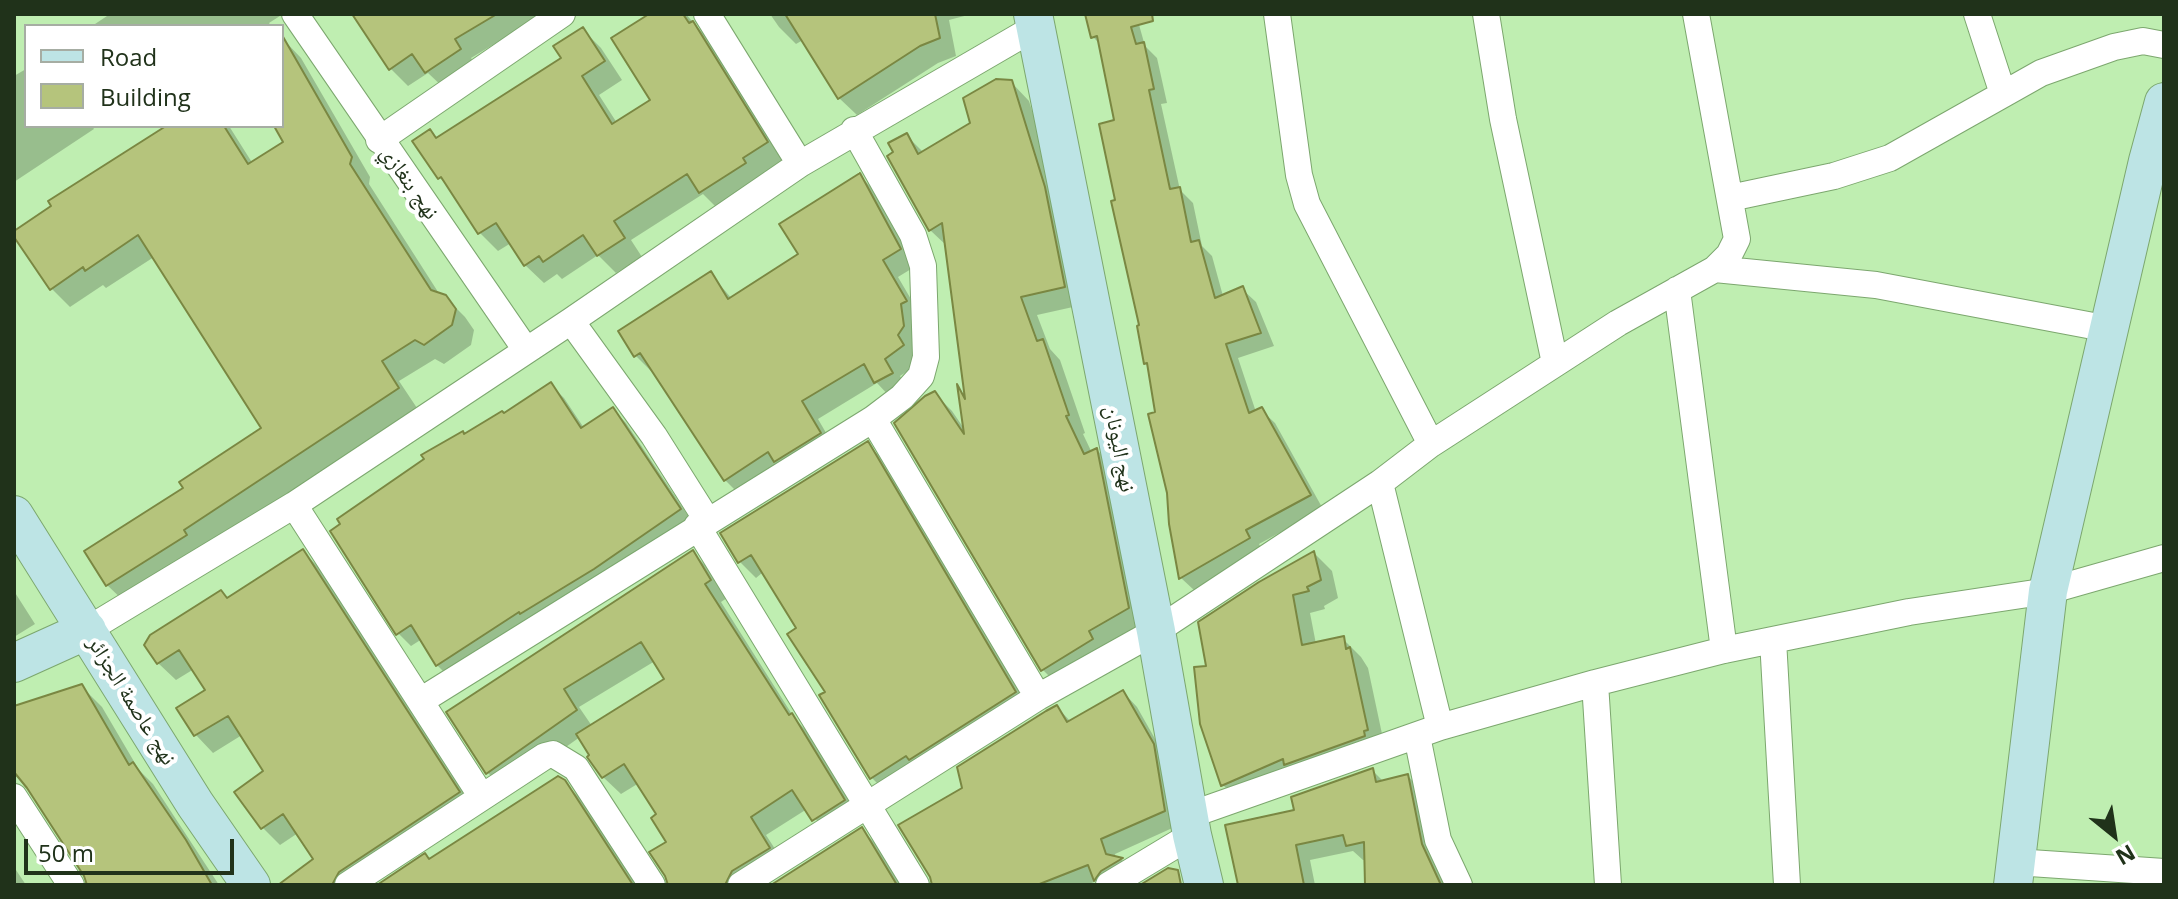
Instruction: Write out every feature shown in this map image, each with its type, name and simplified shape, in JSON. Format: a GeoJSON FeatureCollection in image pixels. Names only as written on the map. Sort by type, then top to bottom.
{"type":"FeatureCollection","features":[{"type":"Feature","properties":{"kind":"street","name":"نهج بنغازي"},"geometry":{"type":"LineString","coordinates":[[295,14],[526,350]]}},
{"type":"Feature","properties":{"kind":"street"},"geometry":{"type":"LineString","coordinates":[[379,140],[562,14]]}},
{"type":"Feature","properties":{"kind":"street"},"geometry":{"type":"LineString","coordinates":[[707,14],[800,164]]}},
{"type":"Feature","properties":{"kind":"street"},"geometry":{"type":"LineString","coordinates":[[1277,14],[1299,175],[1307,204],[1431,444]]}},
{"type":"Feature","properties":{"kind":"street"},"geometry":{"type":"LineString","coordinates":[[1486,14],[1503,119],[1555,363]]}},
{"type":"Feature","properties":{"kind":"street"},"geometry":{"type":"LineString","coordinates":[[741,885],[1038,697],[1156,631],[1555,363],[1618,323],[1715,269],[1729,255],[1737,239],[1696,14]]}},
{"type":"Feature","properties":{"kind":"street"},"geometry":{"type":"LineString","coordinates":[[1977,14],[2003,94]]}},
{"type":"Feature","properties":{"kind":"street"},"geometry":{"type":"LineString","coordinates":[[14,663],[87,630],[294,505],[800,164],[1034,21]]}},
{"type":"Feature","properties":{"kind":"street","name":"نهج اليونان"},"geometry":{"type":"LineString","coordinates":[[1034,21],[1204,885]]}},
{"type":"Feature","properties":{"kind":"street"},"geometry":{"type":"LineString","coordinates":[[1730,198],[1834,176],[1890,158],[2041,73],[2114,47],[2143,41],[2164,45]]}},
{"type":"Feature","properties":{"kind":"street"},"geometry":{"type":"LineString","coordinates":[[2164,102],[2156,163],[2109,329],[2048,591],[2014,874],[2164,872]]}},
{"type":"Feature","properties":{"kind":"street"},"geometry":{"type":"LineString","coordinates":[[422,700],[873,419],[902,397],[921,376],[926,357],[923,266],[913,235],[854,130]]}},
{"type":"Feature","properties":{"kind":"street"},"geometry":{"type":"LineString","coordinates":[[1715,269],[1876,285],[2109,329]]}},
{"type":"Feature","properties":{"kind":"street"},"geometry":{"type":"LineString","coordinates":[[1677,290],[1724,650]]}},
{"type":"Feature","properties":{"kind":"street"},"geometry":{"type":"LineString","coordinates":[[571,321],[654,436],[916,885]]}},
{"type":"Feature","properties":{"kind":"street"},"geometry":{"type":"LineString","coordinates":[[873,419],[1038,697]]}},
{"type":"Feature","properties":{"kind":"street"},"geometry":{"type":"LineString","coordinates":[[1380,483],[1429,731],[1438,840],[1459,885]]}},
{"type":"Feature","properties":{"kind":"street"},"geometry":{"type":"LineString","coordinates":[[294,505],[482,797]]}},
{"type":"Feature","properties":{"kind":"street","name":"نهج عاصمة الجزائر"},"geometry":{"type":"LineString","coordinates":[[14,515],[195,804],[251,885]]}},
{"type":"Feature","properties":{"kind":"street"},"geometry":{"type":"LineString","coordinates":[[1109,885],[1191,825],[1429,731],[1724,650],[1909,612],[2048,591],[2164,558]]}},
{"type":"Feature","properties":{"kind":"street"},"geometry":{"type":"LineString","coordinates":[[1773,640],[1787,885]]}},
{"type":"Feature","properties":{"kind":"street"},"geometry":{"type":"LineString","coordinates":[[1595,683],[1608,885]]}},
{"type":"Feature","properties":{"kind":"street"},"geometry":{"type":"LineString","coordinates":[[348,885],[545,756],[553,754],[576,768],[652,885]]}},
{"type":"Feature","properties":{"kind":"street"},"geometry":{"type":"LineString","coordinates":[[17,811],[71,885]]}},
{"type":"Feature","properties":{"kind":"building"},"geometry":{"type":"Polygon","coordinates":[[[352,14],[497,14],[455,39],[461,49],[425,73],[412,54],[389,70],[352,14]]]}},
{"type":"Feature","properties":{"kind":"building"},"geometry":{"type":"Polygon","coordinates":[[[649,14],[683,14],[689,23],[693,21],[768,142],[743,158],[746,163],[699,193],[687,174],[614,221],[625,238],[597,256],[583,235],[543,262],[539,256],[524,266],[496,223],[478,234],[441,177],[438,179],[412,141],[430,129],[436,138],[561,58],[553,46],[583,27],[605,61],[582,76],[612,124],[650,100],[611,38],[649,14]]]}},
{"type":"Feature","properties":{"kind":"building"},"geometry":{"type":"Polygon","coordinates":[[[785,14],[935,14],[940,38],[920,46],[838,99],[785,14]]]}},
{"type":"Feature","properties":{"kind":"building"},"geometry":{"type":"Polygon","coordinates":[[[1085,14],[1152,14],[1153,21],[1131,27],[1136,44],[1144,42],[1154,89],[1149,90],[1170,189],[1180,187],[1191,242],[1199,240],[1215,298],[1243,286],[1261,333],[1226,344],[1249,413],[1262,407],[1311,495],[1246,530],[1250,538],[1179,579],[1167,493],[1148,414],[1155,412],[1147,363],[1144,364],[1139,325],[1111,201],[1115,200],[1099,124],[1114,120],[1097,36],[1091,38],[1085,14]]]}},
{"type":"Feature","properties":{"kind":"building"},"geometry":{"type":"Polygon","coordinates":[[[284,38],[352,157],[350,164],[431,290],[446,295],[456,309],[452,325],[424,345],[415,340],[382,361],[399,388],[184,530],[187,535],[106,586],[84,551],[183,488],[179,482],[261,428],[138,235],[85,271],[83,267],[50,290],[14,237],[14,231],[51,206],[48,201],[163,128],[225,128],[248,164],[283,142],[275,128],[284,128],[284,38]]]}},
{"type":"Feature","properties":{"kind":"building"},"geometry":{"type":"Polygon","coordinates":[[[996,79],[1012,80],[1045,187],[1065,287],[1021,297],[1037,341],[1043,339],[1069,415],[1066,416],[1084,454],[1097,448],[1129,608],[1089,631],[1093,639],[1041,671],[894,423],[935,391],[964,434],[957,384],[965,399],[942,223],[929,231],[887,156],[893,152],[888,143],[907,133],[918,154],[970,123],[963,98],[996,79]]]}},
{"type":"Feature","properties":{"kind":"building"},"geometry":{"type":"Polygon","coordinates":[[[860,173],[901,249],[883,260],[907,301],[901,304],[904,326],[898,335],[904,345],[885,359],[893,373],[874,383],[864,364],[802,401],[821,433],[774,462],[768,452],[724,481],[640,353],[634,357],[618,331],[711,271],[728,299],[798,254],[779,224],[860,173]]]}},
{"type":"Feature","properties":{"kind":"building"},"geometry":{"type":"Polygon","coordinates":[[[551,382],[581,428],[613,407],[681,509],[594,569],[519,612],[436,666],[411,625],[396,635],[330,531],[340,524],[337,519],[424,459],[421,455],[502,411],[504,413],[551,382]]]}},
{"type":"Feature","properties":{"kind":"building"},"geometry":{"type":"Polygon","coordinates":[[[868,441],[1016,692],[909,760],[906,756],[870,779],[819,695],[825,692],[787,634],[796,628],[751,555],[738,563],[720,533],[868,441]]]}},
{"type":"Feature","properties":{"kind":"building"},"geometry":{"type":"Polygon","coordinates":[[[303,549],[460,792],[339,872],[332,885],[278,885],[313,859],[283,814],[261,829],[234,792],[263,771],[228,716],[194,736],[176,708],[205,690],[179,650],[157,664],[144,645],[150,635],[221,590],[227,598],[303,549]]]}},
{"type":"Feature","properties":{"kind":"building"},"geometry":{"type":"Polygon","coordinates":[[[693,550],[711,580],[705,584],[789,715],[792,713],[845,800],[812,821],[792,790],[751,817],[770,848],[732,871],[725,885],[668,885],[649,852],[666,842],[651,818],[656,814],[624,764],[602,778],[576,734],[664,679],[641,642],[564,689],[577,710],[486,774],[446,712],[693,550]]]}},
{"type":"Feature","properties":{"kind":"building"},"geometry":{"type":"Polygon","coordinates":[[[1314,551],[1321,580],[1307,587],[1309,591],[1293,595],[1302,645],[1344,636],[1346,649],[1350,647],[1368,730],[1364,731],[1365,736],[1284,765],[1283,759],[1221,786],[1200,724],[1194,667],[1206,666],[1198,622],[1314,551]]]}},
{"type":"Feature","properties":{"kind":"building"},"geometry":{"type":"Polygon","coordinates":[[[82,684],[129,765],[133,762],[186,840],[212,885],[87,885],[14,772],[14,706],[82,684]]]}},
{"type":"Feature","properties":{"kind":"building"},"geometry":{"type":"Polygon","coordinates":[[[1123,690],[1154,744],[1165,811],[1101,839],[1106,854],[1123,858],[1101,871],[1094,881],[1088,865],[1037,885],[932,885],[898,825],[962,788],[957,767],[1046,711],[1057,705],[1067,722],[1123,690]]]}},
{"type":"Feature","properties":{"kind":"building"},"geometry":{"type":"Polygon","coordinates":[[[1373,768],[1376,782],[1408,774],[1422,844],[1441,885],[1365,885],[1364,842],[1346,846],[1343,835],[1296,845],[1304,885],[1238,885],[1225,825],[1294,810],[1291,797],[1373,768]]]}},
{"type":"Feature","properties":{"kind":"building"},"geometry":{"type":"Polygon","coordinates":[[[558,776],[565,780],[633,885],[377,885],[425,853],[429,859],[558,776]]]}},
{"type":"Feature","properties":{"kind":"building"},"geometry":{"type":"Polygon","coordinates":[[[862,827],[897,885],[771,885],[862,827]]]}},
{"type":"Feature","properties":{"kind":"building"},"geometry":{"type":"Polygon","coordinates":[[[1168,868],[1178,870],[1181,885],[1140,885],[1168,868]]]}}]}
